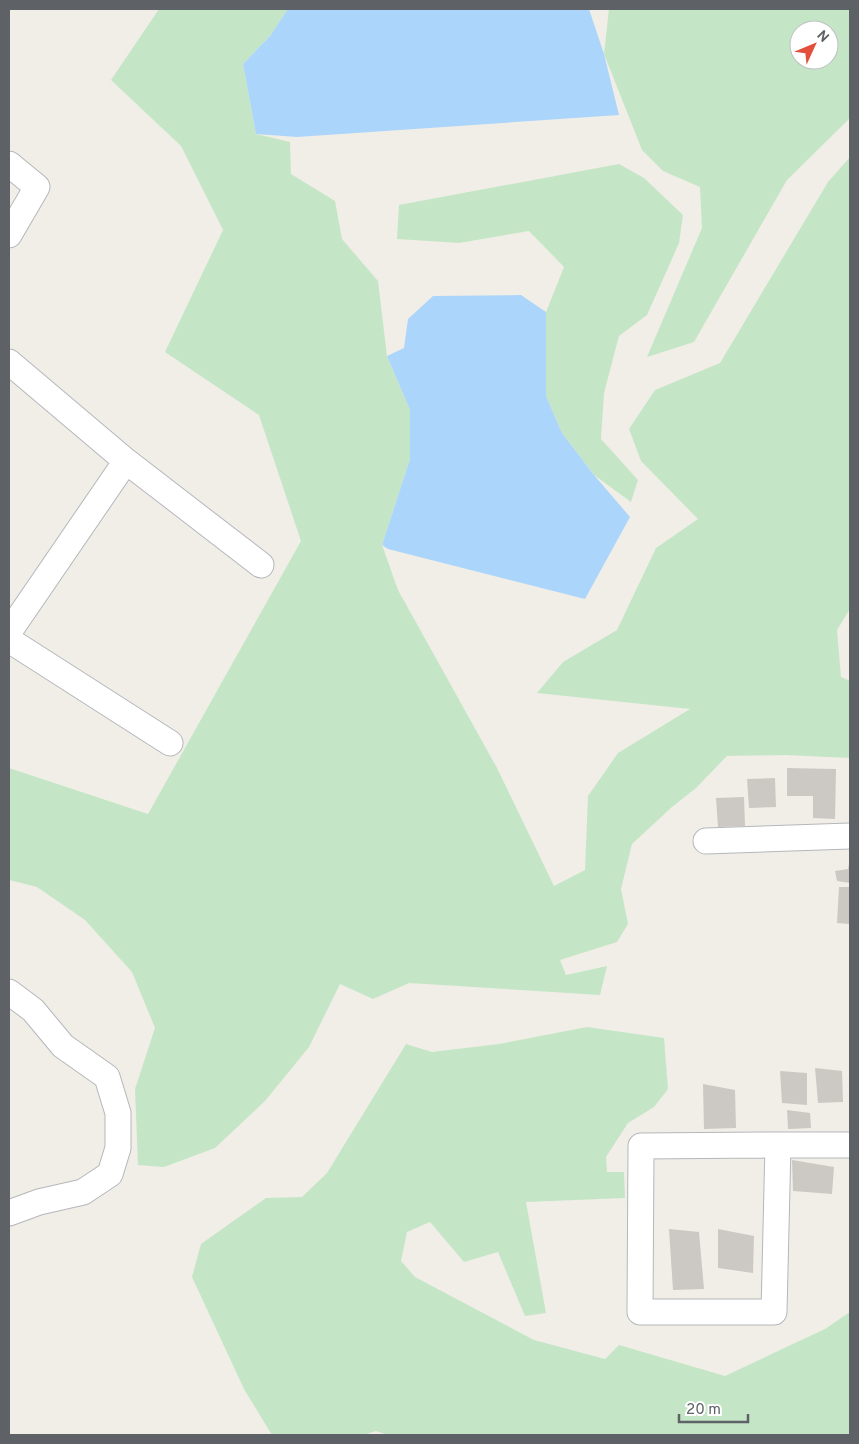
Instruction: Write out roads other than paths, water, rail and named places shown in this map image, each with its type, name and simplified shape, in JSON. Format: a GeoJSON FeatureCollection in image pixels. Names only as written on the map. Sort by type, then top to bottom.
{"type":"FeatureCollection","features":[{"type":"Feature","properties":{"kind":"street"},"geometry":{"type":"LineString","coordinates":[[9,164],[37,187],[9,235]]}},
{"type":"Feature","properties":{"kind":"street"},"geometry":{"type":"LineString","coordinates":[[9,362],[126,461],[261,564]]}},
{"type":"Feature","properties":{"kind":"street"},"geometry":{"type":"LineString","coordinates":[[9,632],[126,461]]}},
{"type":"Feature","properties":{"kind":"street"},"geometry":{"type":"LineString","coordinates":[[9,640],[170,743]]}},
{"type":"Feature","properties":{"kind":"street"},"geometry":{"type":"LineString","coordinates":[[706,841],[850,836]]}},
{"type":"Feature","properties":{"kind":"street"},"geometry":{"type":"LineString","coordinates":[[9,992],[33,1010],[63,1046],[108,1077],[118,1113],[118,1148],[110,1174],[83,1192],[39,1202],[9,1213]]}},
{"type":"Feature","properties":{"kind":"street"},"geometry":{"type":"LineString","coordinates":[[778,1145],[774,1312],[640,1312],[641,1146],[778,1145],[850,1145]]}},
{"type":"Feature","properties":{"kind":"water"},"geometry":{"type":"Polygon","coordinates":[[[288,9],[589,9],[604,54],[619,115],[297,137],[256,134],[243,64],[270,36],[288,9]]]}},
{"type":"Feature","properties":{"kind":"water"},"geometry":{"type":"Polygon","coordinates":[[[521,295],[546,312],[546,396],[562,433],[594,475],[630,517],[585,599],[388,549],[382,545],[410,459],[410,410],[387,356],[404,348],[408,319],[433,296],[521,295]]]}}]}
